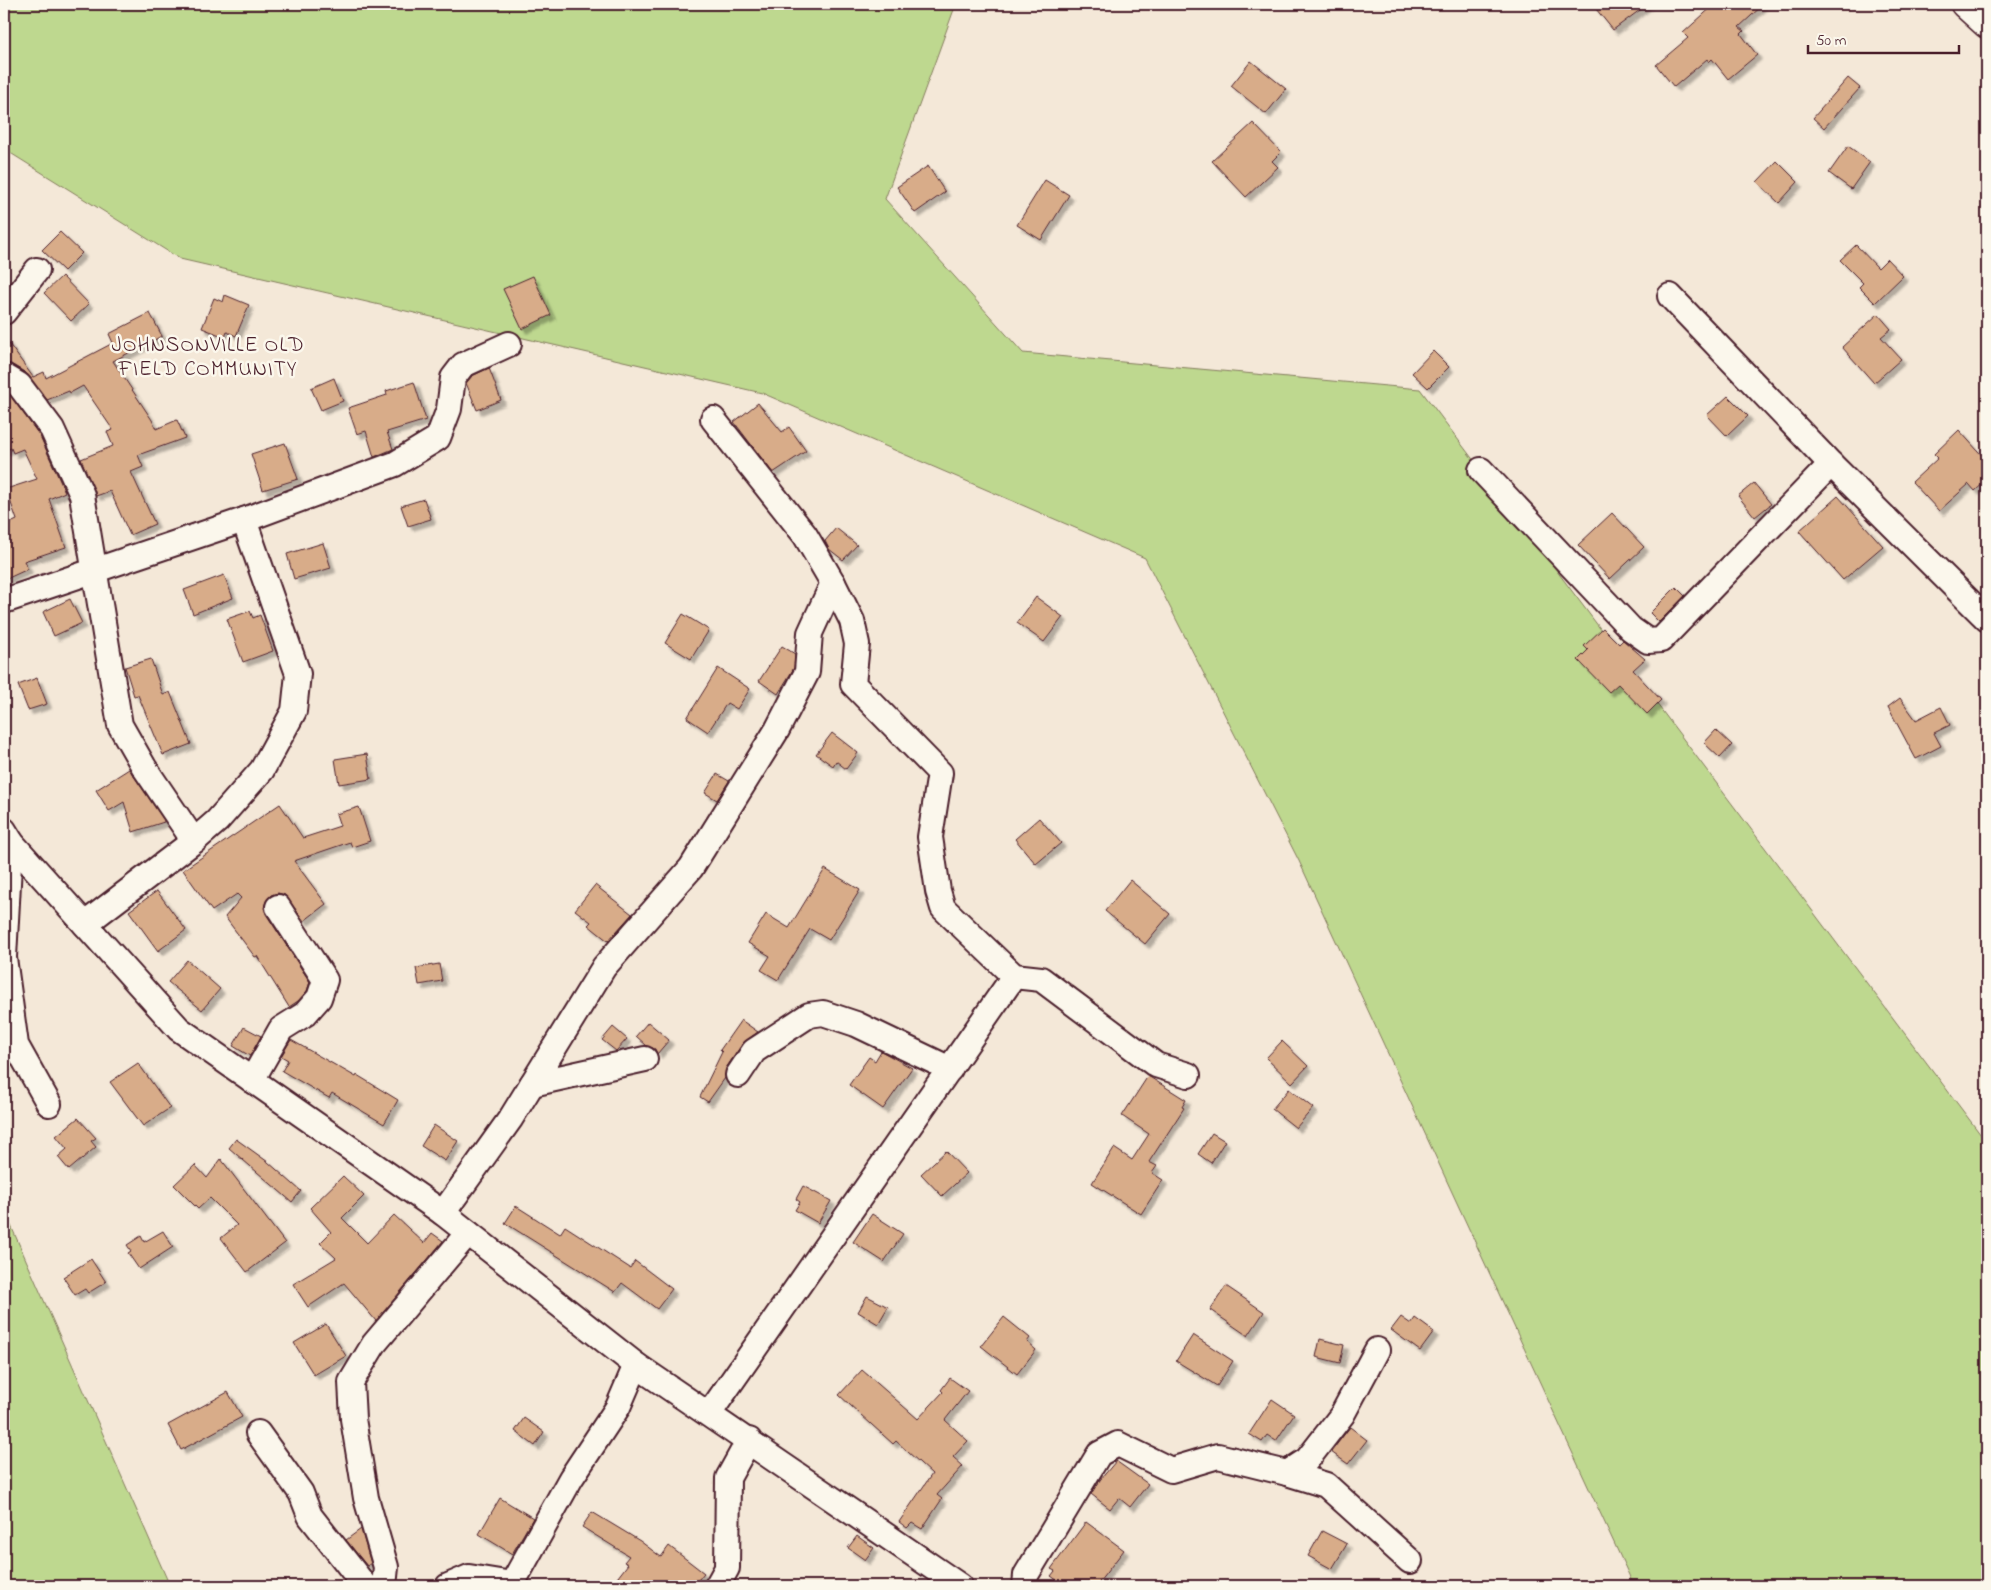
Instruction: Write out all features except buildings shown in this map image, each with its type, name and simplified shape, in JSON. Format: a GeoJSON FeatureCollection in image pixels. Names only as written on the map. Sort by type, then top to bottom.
{"type":"FeatureCollection","features":[{"type":"Feature","properties":{"kind":"street"},"geometry":{"type":"LineString","coordinates":[[1965,4],[1987,24]]}},
{"type":"Feature","properties":{"kind":"street"},"geometry":{"type":"LineString","coordinates":[[4,312],[37,270]]}},
{"type":"Feature","properties":{"kind":"street"},"geometry":{"type":"LineString","coordinates":[[1670,296],[1831,464],[1987,619]]}},
{"type":"Feature","properties":{"kind":"street"},"geometry":{"type":"LineString","coordinates":[[4,600],[244,520],[395,464],[438,438],[449,409],[453,378],[463,365],[509,344]]}},
{"type":"Feature","properties":{"kind":"street"},"geometry":{"type":"LineString","coordinates":[[4,376],[19,385],[52,429],[82,495],[120,725],[144,767],[194,841]]}},
{"type":"Feature","properties":{"kind":"street"},"geometry":{"type":"LineString","coordinates":[[713,419],[805,535],[833,583],[852,621],[857,644],[853,684],[940,773],[930,837],[938,891],[943,908],[1014,976],[1041,978],[1156,1065],[1188,1075]]}},
{"type":"Feature","properties":{"kind":"street"},"geometry":{"type":"LineString","coordinates":[[1482,470],[1631,629],[1648,641],[1661,640],[1831,464]]}},
{"type":"Feature","properties":{"kind":"street"},"geometry":{"type":"LineString","coordinates":[[84,924],[218,821],[262,770],[294,711],[298,674],[244,520]]}},
{"type":"Feature","properties":{"kind":"street"},"geometry":{"type":"LineString","coordinates":[[443,1212],[511,1118],[604,967],[691,868],[777,730],[807,672],[810,633],[833,583]]}},
{"type":"Feature","properties":{"kind":"street"},"geometry":{"type":"LineString","coordinates":[[8,836],[179,1029],[443,1212],[636,1365],[749,1440],[960,1586]]}},
{"type":"Feature","properties":{"kind":"street"},"geometry":{"type":"LineString","coordinates":[[8,836],[9,865],[4,958],[16,1045],[49,1104]]}},
{"type":"Feature","properties":{"kind":"street"},"geometry":{"type":"LineString","coordinates":[[252,1080],[281,1029],[306,1014],[319,998],[324,980],[278,907]]}},
{"type":"Feature","properties":{"kind":"street"},"geometry":{"type":"LineString","coordinates":[[708,1414],[1014,976]]}},
{"type":"Feature","properties":{"kind":"street"},"geometry":{"type":"LineString","coordinates":[[738,1074],[754,1051],[809,1016],[824,1013],[856,1024],[950,1069]]}},
{"type":"Feature","properties":{"kind":"street"},"geometry":{"type":"LineString","coordinates":[[532,1084],[645,1058]]}},
{"type":"Feature","properties":{"kind":"street"},"geometry":{"type":"LineString","coordinates":[[384,1586],[386,1567],[366,1498],[353,1419],[351,1382],[374,1344],[468,1233]]}},
{"type":"Feature","properties":{"kind":"street"},"geometry":{"type":"LineString","coordinates":[[1287,1473],[1307,1460],[1342,1415],[1377,1350]]}},
{"type":"Feature","properties":{"kind":"street"},"geometry":{"type":"LineString","coordinates":[[448,1586],[469,1577],[513,1585],[571,1478],[618,1407],[636,1365]]}},
{"type":"Feature","properties":{"kind":"street"},"geometry":{"type":"LineString","coordinates":[[258,1433],[301,1494],[310,1516],[365,1586]]}},
{"type":"Feature","properties":{"kind":"street"},"geometry":{"type":"LineString","coordinates":[[717,1586],[727,1568],[728,1478],[749,1440]]}},
{"type":"Feature","properties":{"kind":"street"},"geometry":{"type":"LineString","coordinates":[[1025,1586],[1026,1575],[1099,1454],[1118,1444],[1171,1470],[1218,1456],[1326,1485],[1410,1561]]}},
{"type":"Feature","properties":{"kind":"green space"},"geometry":{"type":"Polygon","coordinates":[[[4,4],[956,4],[885,199],[1023,353],[1420,389],[1987,1143],[1987,1586],[1634,1586],[1299,861],[1145,558],[762,393],[180,259],[4,149],[4,4]]]}},
{"type":"Feature","properties":{"kind":"green space"},"geometry":{"type":"Polygon","coordinates":[[[4,1210],[170,1586],[4,1586],[4,1210]]]}},
{"type":"Feature","properties":{"kind":"district","name":"JOHNSONVILLE OLD FIELD COMMUNITY"},"geometry":{"type":"Point","coordinates":[208,356]}}]}
